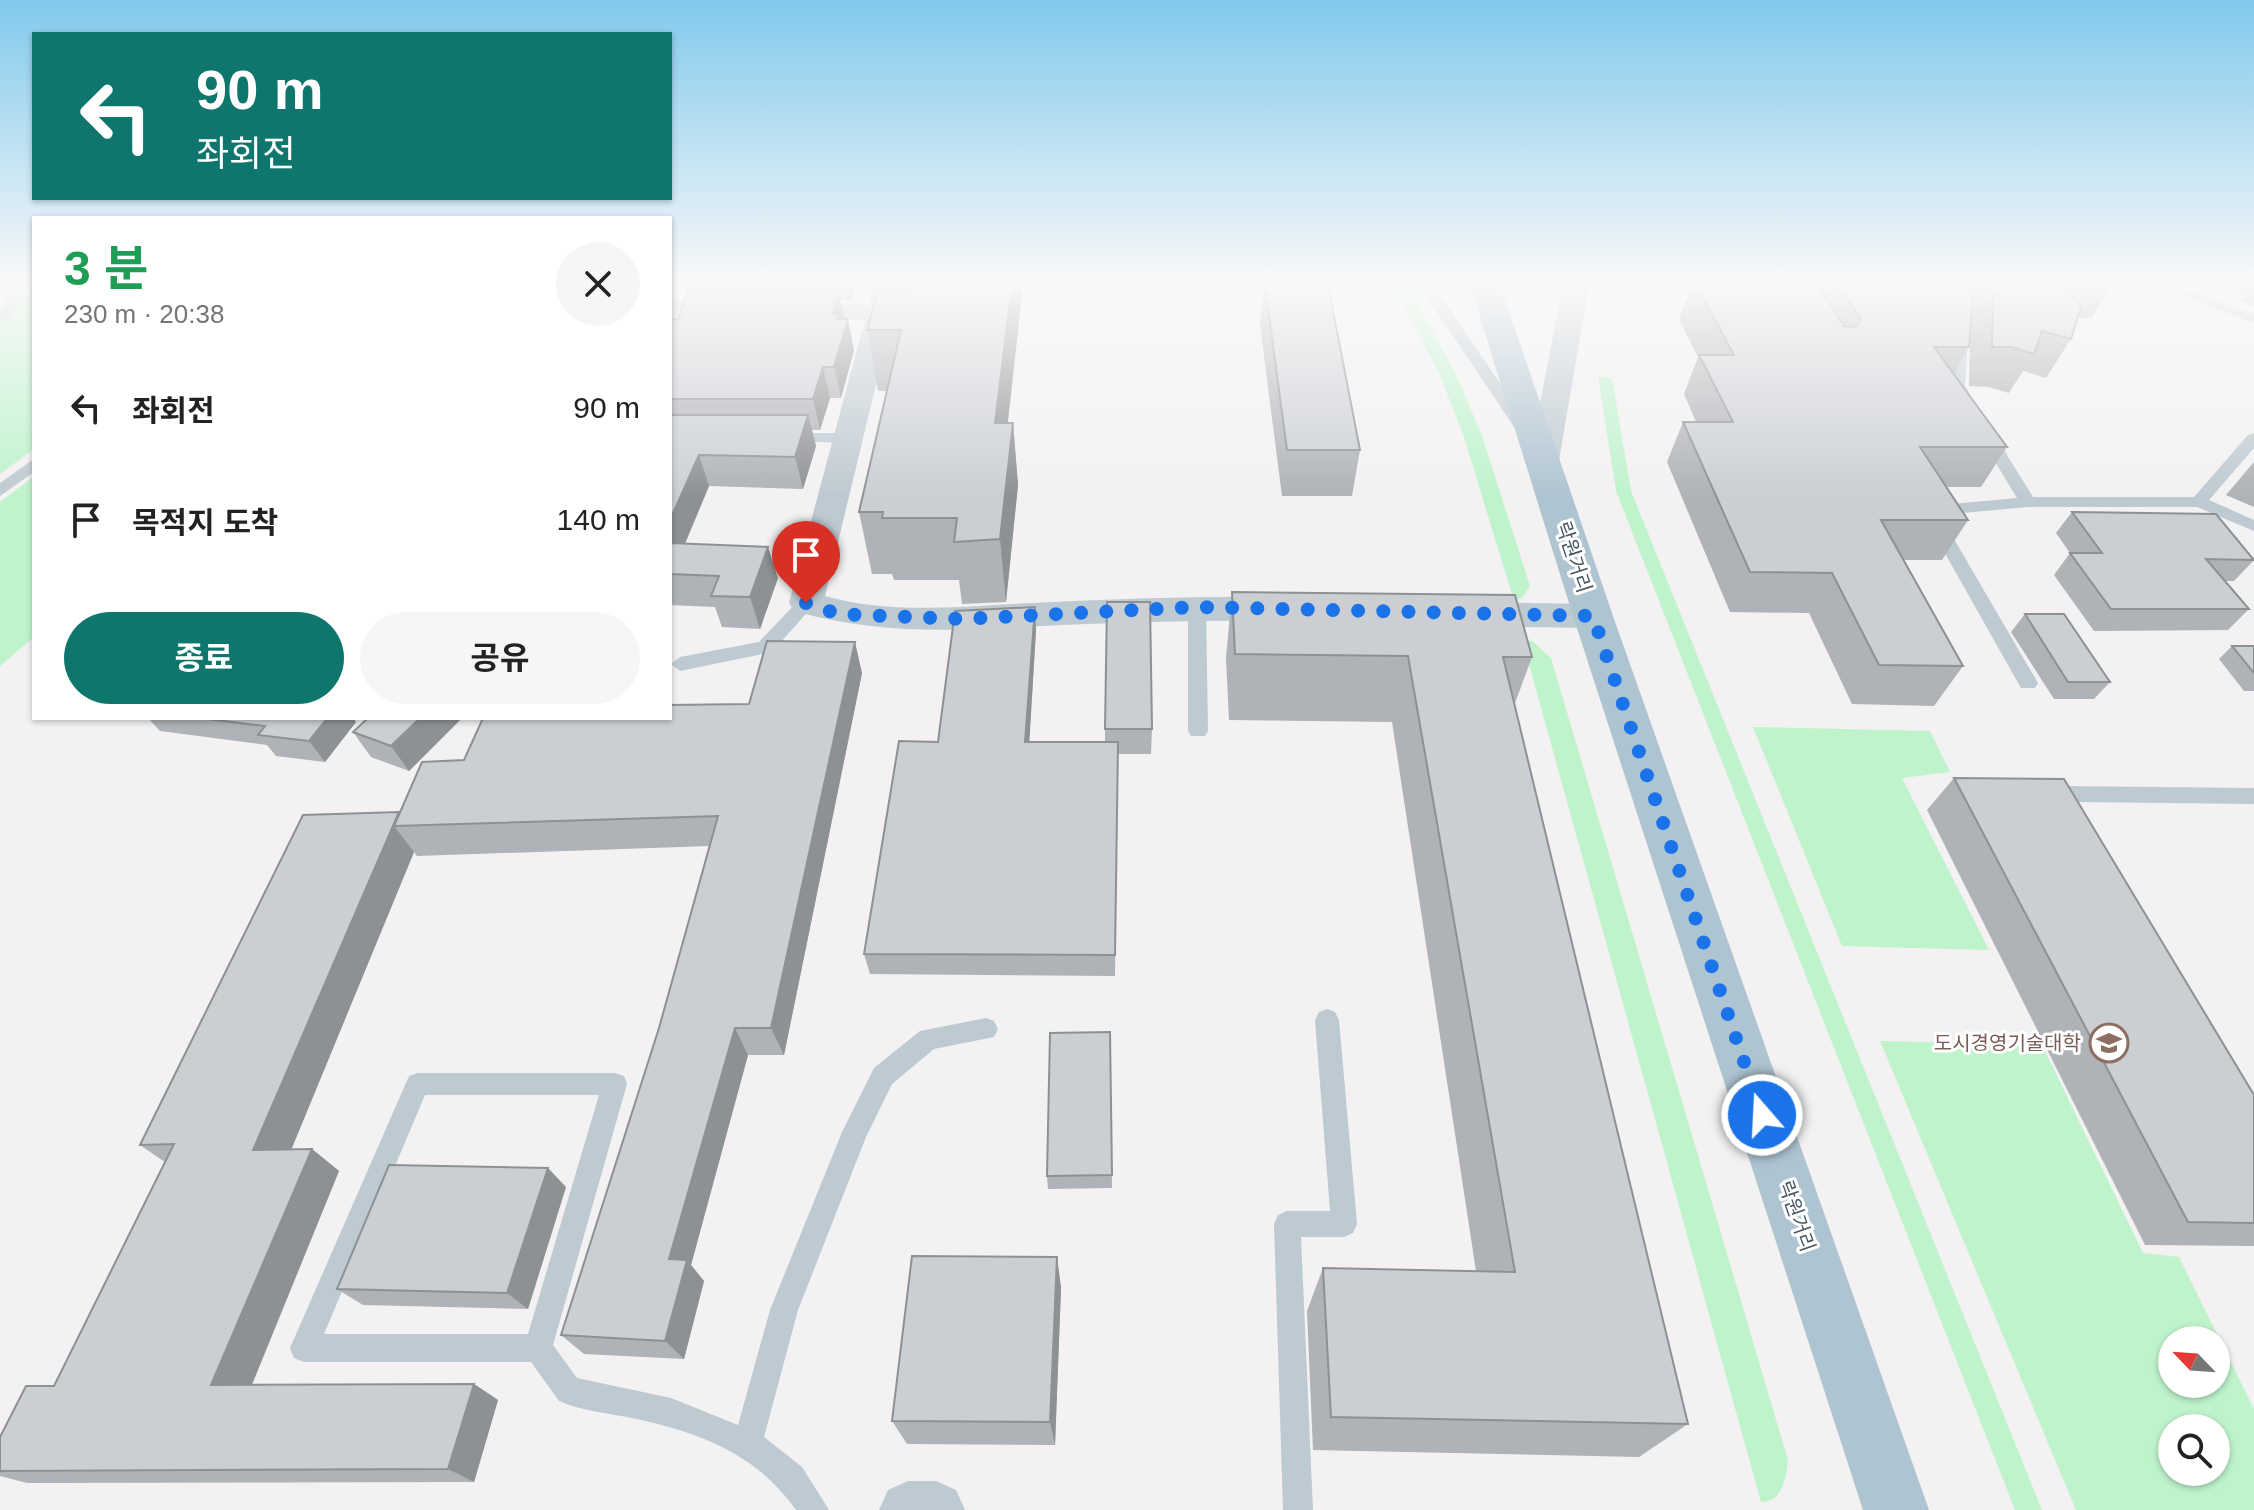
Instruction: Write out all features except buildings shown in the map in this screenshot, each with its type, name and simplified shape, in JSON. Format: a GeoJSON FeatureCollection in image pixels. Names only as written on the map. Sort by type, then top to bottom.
{"type":"FeatureCollection","features":[{"type":"Feature","properties":{"kind":"main road","name":"락원거리"},"geometry":{"type":"LineString","coordinates":[[1509,355],[1593,616],[1896,1510]]}},
{"type":"Feature","properties":{"kind":"street"},"geometry":{"type":"LineString","coordinates":[[869,355],[806,603],[838,614],[960,619],[1197,607],[1308,610]]}},
{"type":"Feature","properties":{"kind":"street"},"geometry":{"type":"LineString","coordinates":[[1544,460],[1563,355]]}},
{"type":"Feature","properties":{"kind":"street"},"geometry":{"type":"LineString","coordinates":[[1434,613],[1593,616]]}},
{"type":"Feature","properties":{"kind":"street"},"geometry":{"type":"LineString","coordinates":[[908,1510],[936,1510]]}},
{"type":"Feature","properties":{"kind":"lane"},"geometry":{"type":"LineString","coordinates":[[1474,355],[1544,460]]}},
{"type":"Feature","properties":{"kind":"lane"},"geometry":{"type":"LineString","coordinates":[[1959,355],[1957,386],[2028,502]]}},
{"type":"Feature","properties":{"kind":"lane"},"geometry":{"type":"LineString","coordinates":[[774,438],[848,438]]}},
{"type":"Feature","properties":{"kind":"lane"},"geometry":{"type":"LineString","coordinates":[[2199,502],[2254,438]]}},
{"type":"Feature","properties":{"kind":"lane"},"geometry":{"type":"LineString","coordinates":[[0,491],[32,466]]}},
{"type":"Feature","properties":{"kind":"lane"},"geometry":{"type":"LineString","coordinates":[[2028,683],[1929,511],[2028,502],[2199,502],[2254,526]]}},
{"type":"Feature","properties":{"kind":"lane"},"geometry":{"type":"LineString","coordinates":[[680,664],[765,647],[806,603]]}},
{"type":"Feature","properties":{"kind":"lane"},"geometry":{"type":"LineString","coordinates":[[1197,607],[1198,731]]}},
{"type":"Feature","properties":{"kind":"lane"},"geometry":{"type":"LineString","coordinates":[[2085,834],[2062,794],[2254,796]]}},
{"type":"Feature","properties":{"kind":"lane"},"geometry":{"type":"LineString","coordinates":[[1298,1510],[1287,1224],[1344,1224],[1327,1020]]}},
{"type":"Feature","properties":{"kind":"lane"},"geometry":{"type":"LineString","coordinates":[[748,1443],[784,1310],[855,1132],[883,1076],[928,1039],[986,1029]]}},
{"type":"Feature","properties":{"kind":"lane"},"geometry":{"type":"LineString","coordinates":[[418,1084],[615,1084],[538,1348],[304,1348],[418,1084]]}},
{"type":"Feature","properties":{"kind":"lane"},"geometry":{"type":"LineString","coordinates":[[538,1348],[569,1391],[671,1412],[748,1443],[791,1478],[814,1510]]}},
{"type":"Feature","properties":{"kind":"green space"},"geometry":{"type":"Polygon","coordinates":[[[0,355],[32,355],[32,450],[0,474],[0,355]]]}},
{"type":"Feature","properties":{"kind":"green space"},"geometry":{"type":"Polygon","coordinates":[[[1430,355],[1446,355],[1482,436],[1530,586],[1522,598],[1514,601],[1464,437],[1430,355]]]}},
{"type":"Feature","properties":{"kind":"green space"},"geometry":{"type":"Polygon","coordinates":[[[1598,376],[1612,378],[1631,491],[2042,1510],[2015,1510],[1616,491],[1598,376]]]}},
{"type":"Feature","properties":{"kind":"green space"},"geometry":{"type":"Polygon","coordinates":[[[32,478],[32,639],[0,666],[0,502],[32,478]]]}},
{"type":"Feature","properties":{"kind":"green space"},"geometry":{"type":"Polygon","coordinates":[[[1522,639],[1532,641],[1551,658],[1788,1460],[1782,1487],[1768,1501],[1761,1502],[1522,639]]]}},
{"type":"Feature","properties":{"kind":"green space"},"geometry":{"type":"Polygon","coordinates":[[[1753,727],[1930,731],[1950,772],[1902,778],[1989,950],[1842,946],[1753,727]]]}},
{"type":"Feature","properties":{"kind":"green space"},"geometry":{"type":"Polygon","coordinates":[[[1880,1041],[2042,1045],[2143,1253],[2179,1257],[2213,1326],[2158,1326],[2158,1398],[2230,1398],[2230,1360],[2254,1409],[2254,1510],[2076,1510],[1880,1041]]]}},
{"type":"Feature","properties":{"kind":"place","name":"도시경영기술대학"},"geometry":{"type":"Point","coordinates":[2109,1043]}},
{"type":"Feature","properties":{"kind":"route"},"geometry":{"type":"LineString","coordinates":[[806,603],[838,614],[960,619],[1197,607],[1593,616],[1762,1115]]}}]}
